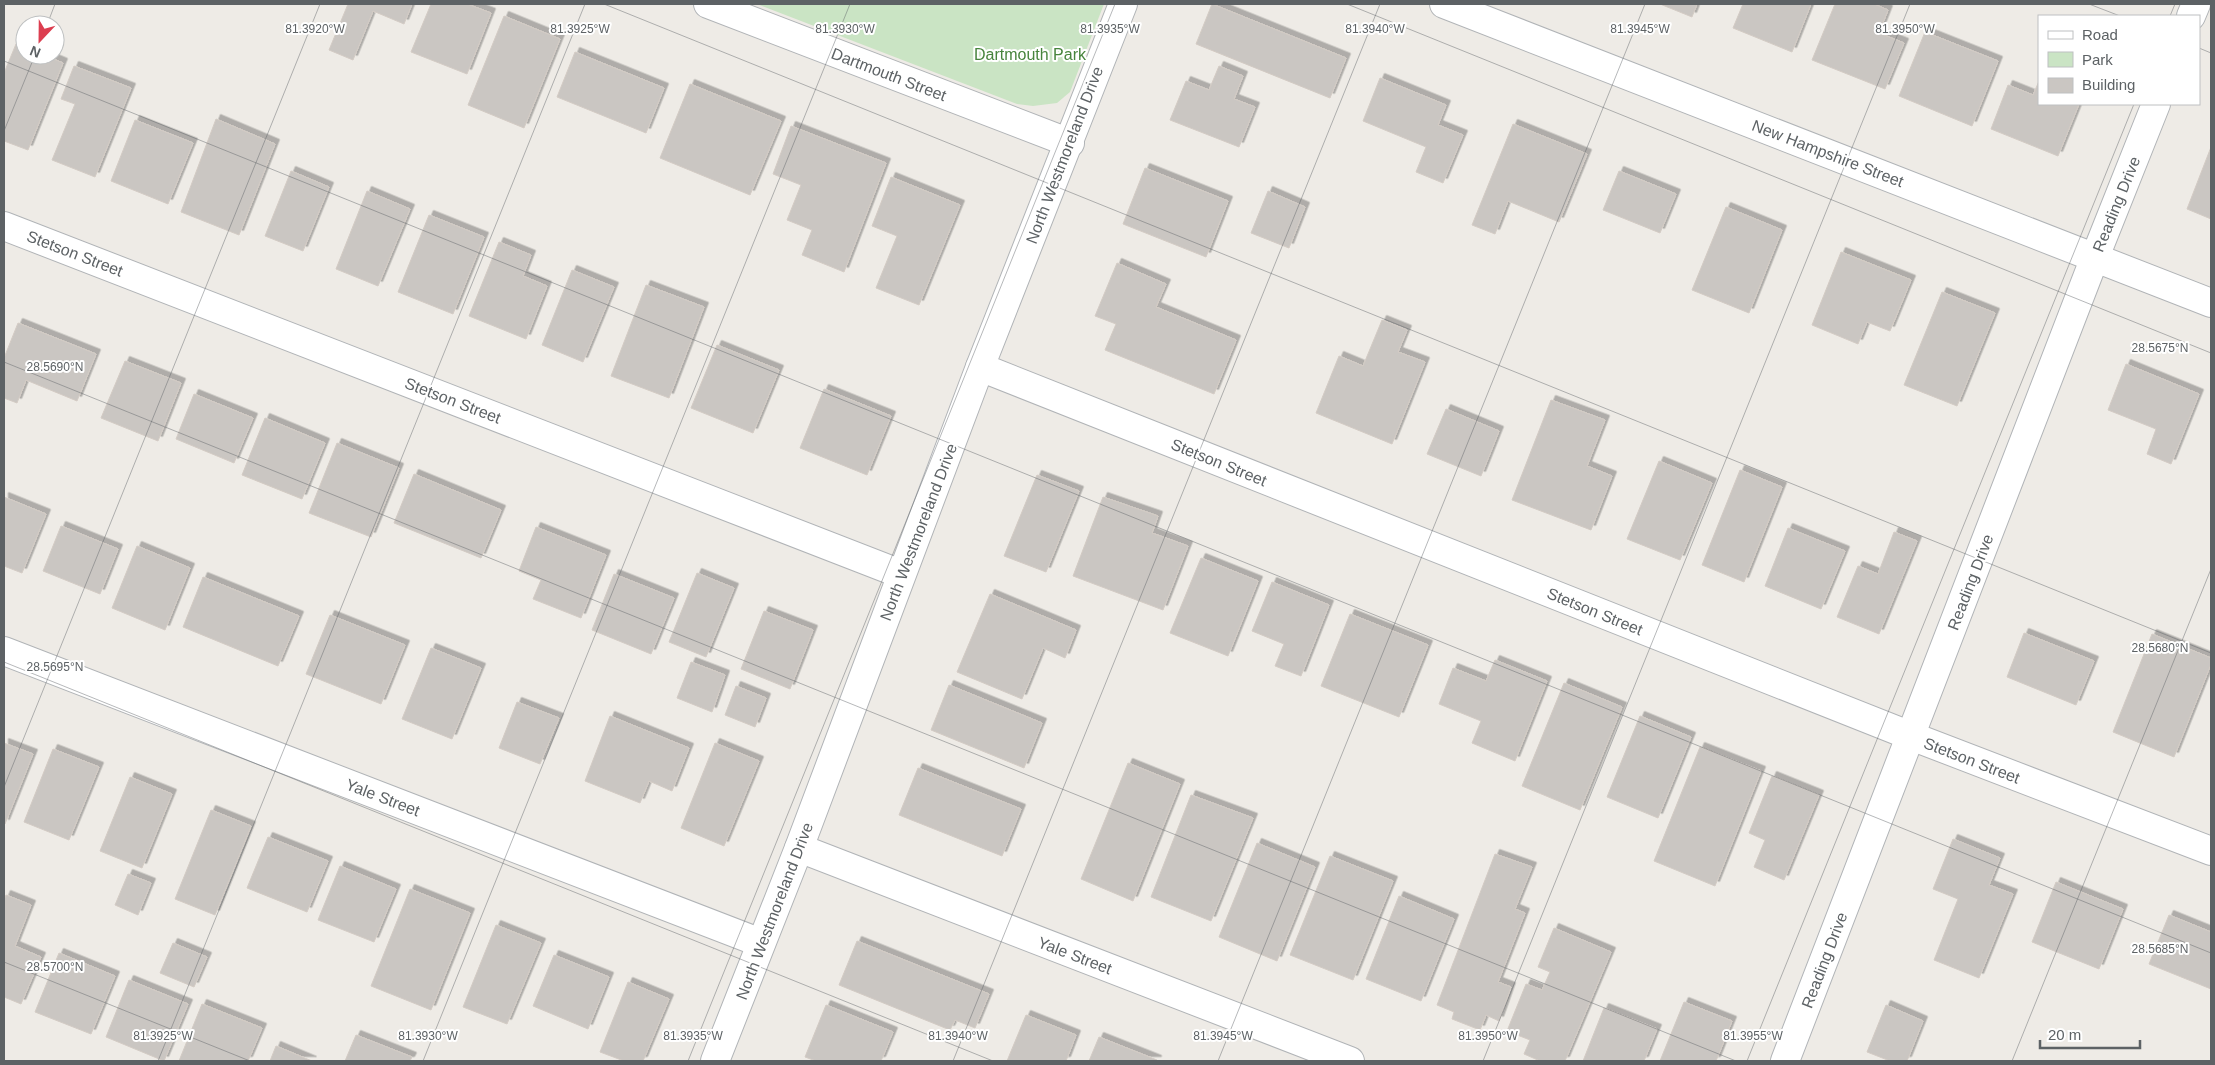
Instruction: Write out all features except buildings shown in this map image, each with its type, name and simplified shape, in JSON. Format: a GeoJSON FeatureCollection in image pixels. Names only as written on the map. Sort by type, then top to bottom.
{"type":"FeatureCollection","features":[{"type":"Feature","properties":{"kind":"street","name":"Dartmouth Street"},"geometry":{"type":"LineString","coordinates":[[708,4],[1070,143]]}},
{"type":"Feature","properties":{"kind":"street","name":"North Westmoreland Drive"},"geometry":{"type":"LineString","coordinates":[[714,1061],[799,848],[980,367],[1070,143],[1123,4]]}},
{"type":"Feature","properties":{"kind":"street","name":"New Hampshire Street"},"geometry":{"type":"LineString","coordinates":[[1444,4],[2211,303]]}},
{"type":"Feature","properties":{"kind":"street","name":"Reading Drive"},"geometry":{"type":"LineString","coordinates":[[1786,1061],[2095,257],[2156,105]]}},
{"type":"Feature","properties":{"kind":"street","name":"Stetson Street"},"geometry":{"type":"LineString","coordinates":[[4,226],[902,574]]}},
{"type":"Feature","properties":{"kind":"street","name":"Stetson Street"},"geometry":{"type":"LineString","coordinates":[[980,367],[1910,736],[2211,851]]}},
{"type":"Feature","properties":{"kind":"street","name":"Yale Street"},"geometry":{"type":"LineString","coordinates":[[4,651],[761,943]]}},
{"type":"Feature","properties":{"kind":"street","name":"Yale Street"},"geometry":{"type":"LineString","coordinates":[[799,848],[1350,1061]]}},
{"type":"Feature","properties":{"kind":"green space","name":"Dartmouth Park"},"geometry":{"type":"Polygon","coordinates":[[[757,4],[1104,4],[1070,92],[1057,103],[1033,106],[1017,104],[757,4]]]}}]}
